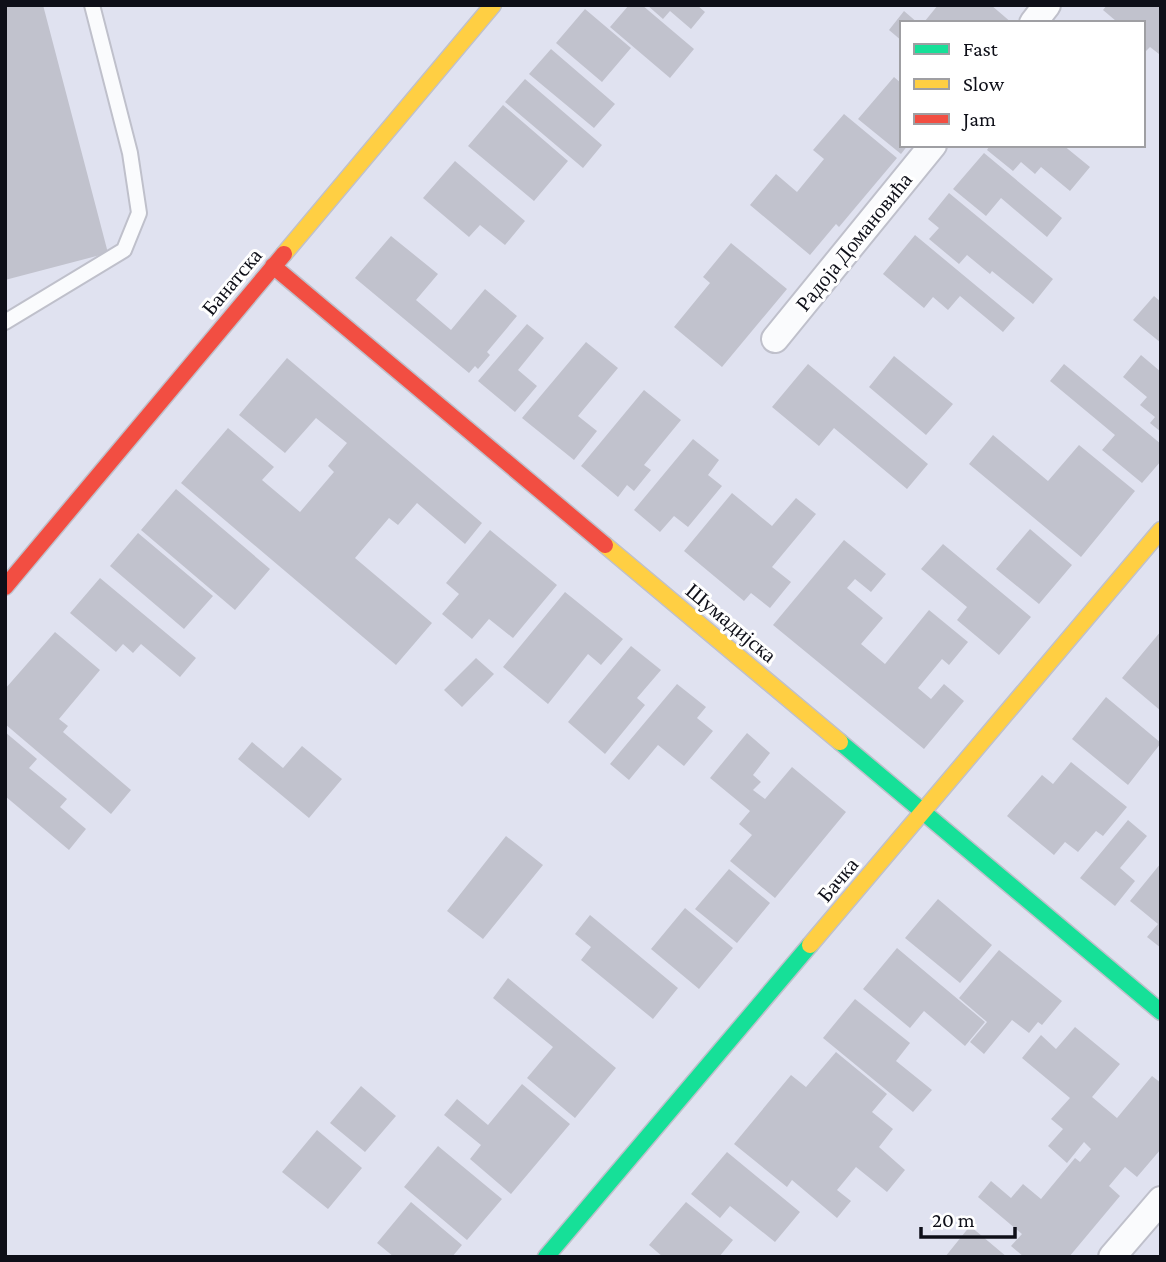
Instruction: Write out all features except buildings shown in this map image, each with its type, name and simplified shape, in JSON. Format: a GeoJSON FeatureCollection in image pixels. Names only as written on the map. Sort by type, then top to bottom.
{"type":"FeatureCollection","features":[{"type":"Feature","properties":{"kind":"street","name":"Банатска"},"geometry":{"type":"LineString","coordinates":[[5,587],[493,5]]}},
{"type":"Feature","properties":{"kind":"street"},"geometry":{"type":"LineString","coordinates":[[1035,21],[1047,5]]}},
{"type":"Feature","properties":{"kind":"street","name":"Радоја Домановића"},"geometry":{"type":"LineString","coordinates":[[775,339],[931,147]]}},
{"type":"Feature","properties":{"kind":"street","name":"Шумадијска"},"geometry":{"type":"LineString","coordinates":[[273,266],[1161,1012]]}},
{"type":"Feature","properties":{"kind":"street","name":"Бачка"},"geometry":{"type":"LineString","coordinates":[[547,1257],[1161,530]]}},
{"type":"Feature","properties":{"kind":"street"},"geometry":{"type":"LineString","coordinates":[[1112,1257],[1161,1200]]}},
{"type":"Feature","properties":{"kind":"lane"},"geometry":{"type":"LineString","coordinates":[[5,322],[124,250],[139,213],[130,153],[92,5]]}},
{"type":"Feature","properties":{"kind":"traffic: fast"},"geometry":{"type":"LineString","coordinates":[[840,742],[1161,1012]]}},
{"type":"Feature","properties":{"kind":"traffic: fast"},"geometry":{"type":"LineString","coordinates":[[546,1257],[810,945]]}},
{"type":"Feature","properties":{"kind":"traffic: slow"},"geometry":{"type":"LineString","coordinates":[[284,254],[493,5]]}},
{"type":"Feature","properties":{"kind":"traffic: slow"},"geometry":{"type":"LineString","coordinates":[[810,945],[1161,530]]}},
{"type":"Feature","properties":{"kind":"traffic: slow"},"geometry":{"type":"LineString","coordinates":[[605,545],[840,742]]}},
{"type":"Feature","properties":{"kind":"traffic: jam"},"geometry":{"type":"LineString","coordinates":[[5,587],[284,254]]}},
{"type":"Feature","properties":{"kind":"traffic: jam"},"geometry":{"type":"LineString","coordinates":[[273,266],[605,545]]}}]}
